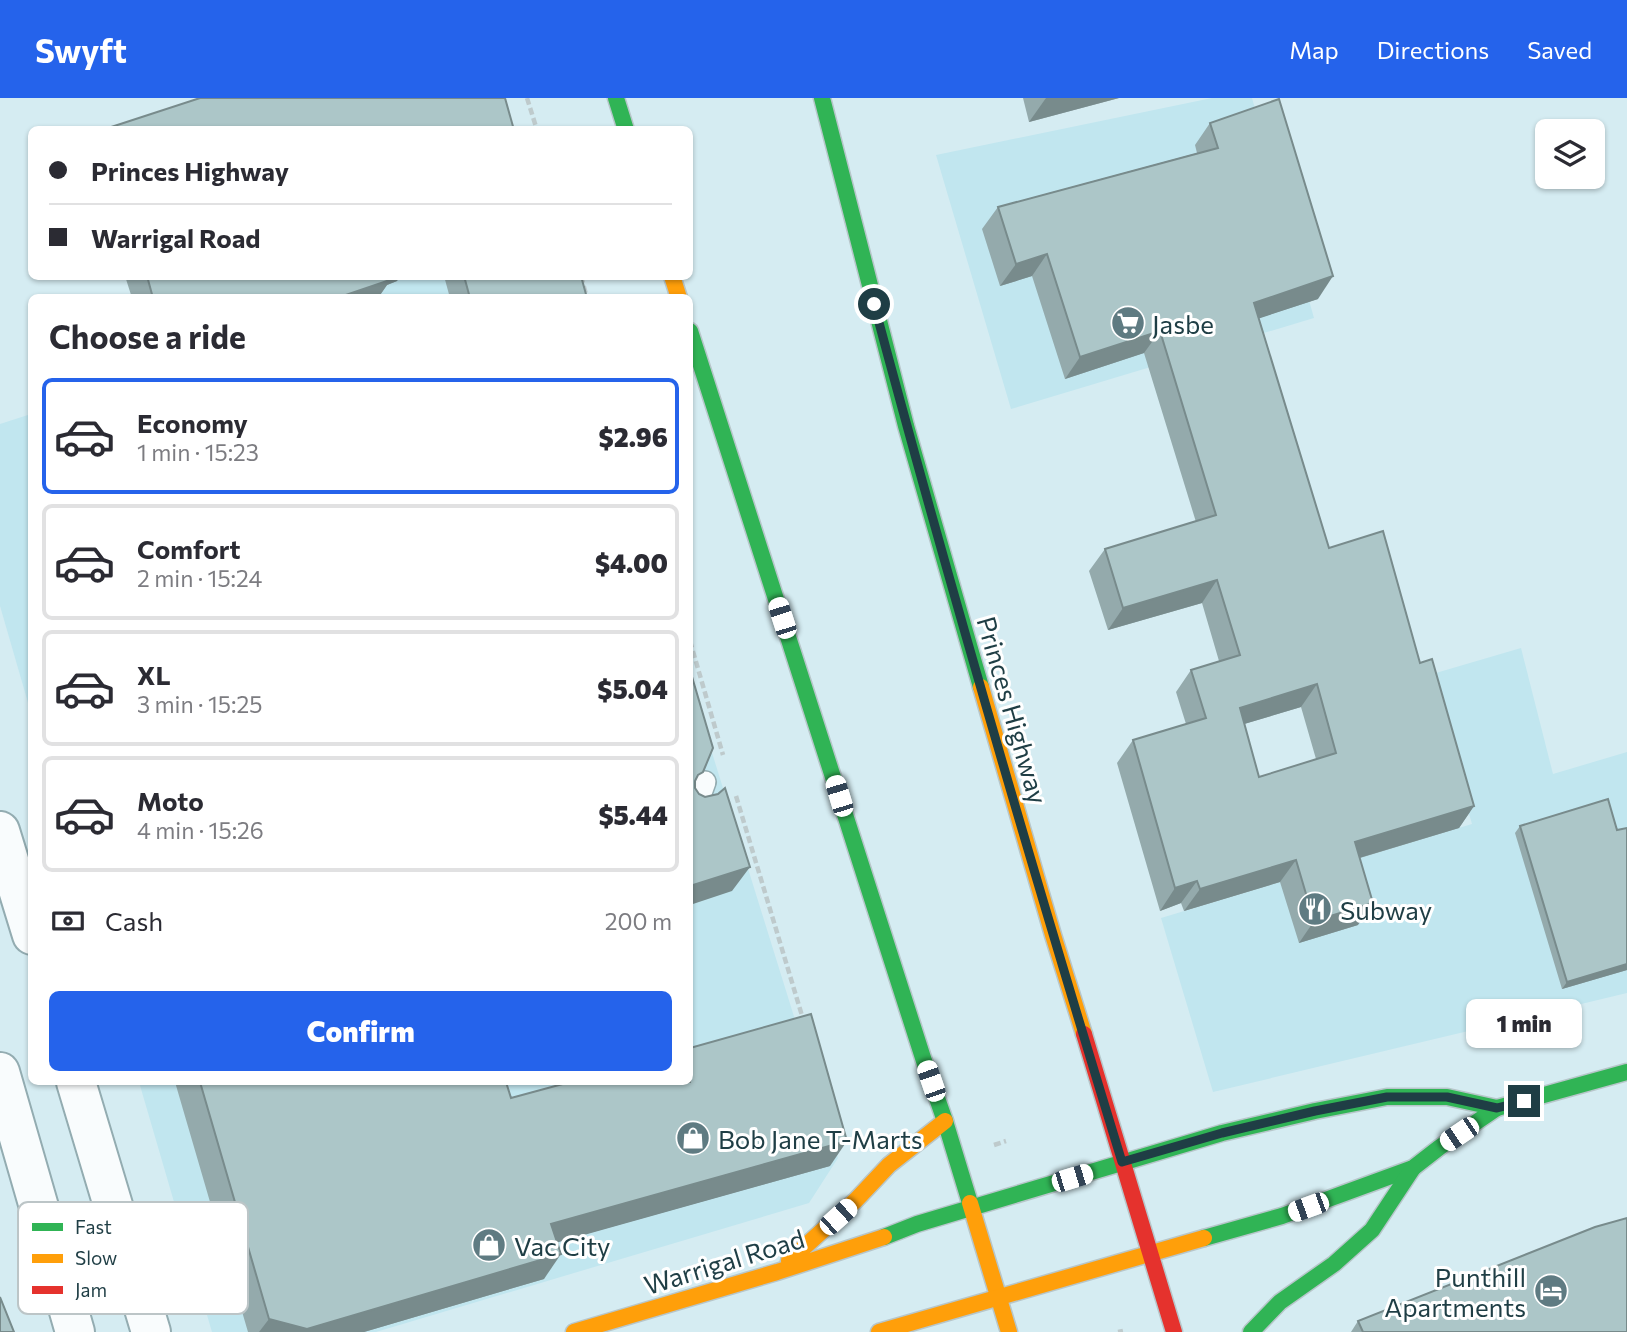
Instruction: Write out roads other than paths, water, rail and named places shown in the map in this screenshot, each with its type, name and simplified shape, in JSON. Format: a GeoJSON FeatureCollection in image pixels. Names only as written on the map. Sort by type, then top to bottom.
{"type":"FeatureCollection","features":[{"type":"Feature","properties":{"kind":"highway"},"geometry":{"type":"LineString","coordinates":[[616,98],[625,126]]}},
{"type":"Feature","properties":{"kind":"highway","name":"Princes Highway"},"geometry":{"type":"LineString","coordinates":[[822,98],[906,426],[1034,869],[1174,1332]]}},
{"type":"Feature","properties":{"kind":"highway"},"geometry":{"type":"LineString","coordinates":[[693,340],[945,1121],[1009,1332]]}},
{"type":"Feature","properties":{"kind":"highway","name":"Warrigal Road"},"geometry":{"type":"LineString","coordinates":[[879,1332],[899,1330],[998,1298],[1282,1216],[1413,1168],[1497,1108],[1627,1072]]}},
{"type":"Feature","properties":{"kind":"highway","name":"Warrigal Road"},"geometry":{"type":"LineString","coordinates":[[574,1332],[777,1272],[917,1224],[1235,1130],[1387,1097],[1447,1097],[1497,1108]]}},
{"type":"Feature","properties":{"kind":"highway"},"geometry":{"type":"LineString","coordinates":[[777,1272],[889,1166],[945,1121]]}},
{"type":"Feature","properties":{"kind":"highway"},"geometry":{"type":"LineString","coordinates":[[1251,1332],[1280,1302],[1334,1264],[1372,1230],[1413,1168]]}},
{"type":"Feature","properties":{"kind":"street"},"geometry":{"type":"LineString","coordinates":[[0,831],[28,922]]}},
{"type":"Feature","properties":{"kind":"street"},"geometry":{"type":"LineString","coordinates":[[0,1072],[38,1202]]}},
{"type":"Feature","properties":{"kind":"street"},"geometry":{"type":"LineString","coordinates":[[77,1085],[112,1202]]}},
{"type":"Feature","properties":{"kind":"street"},"geometry":{"type":"LineString","coordinates":[[70,1314],[75,1332]]}},
{"type":"Feature","properties":{"kind":"street"},"geometry":{"type":"LineString","coordinates":[[146,1314],[151,1332]]}},
{"type":"Feature","properties":{"kind":"lane"},"geometry":{"type":"LineString","coordinates":[[693,808],[696,807],[705,782]]}},
{"type":"Feature","properties":{"kind":"place","name":"Jasbe"},"geometry":{"type":"Point","coordinates":[1128,323]}},
{"type":"Feature","properties":{"kind":"place","name":"Subway"},"geometry":{"type":"Point","coordinates":[1315,909]}},
{"type":"Feature","properties":{"kind":"place","name":"Bob Jane T-Marts"},"geometry":{"type":"Point","coordinates":[693,1138]}},
{"type":"Feature","properties":{"kind":"place","name":"Vac City"},"geometry":{"type":"Point","coordinates":[489,1245]}},
{"type":"Feature","properties":{"kind":"place","name":"Punthill Apartments"},"geometry":{"type":"Point","coordinates":[1551,1291]}}]}
